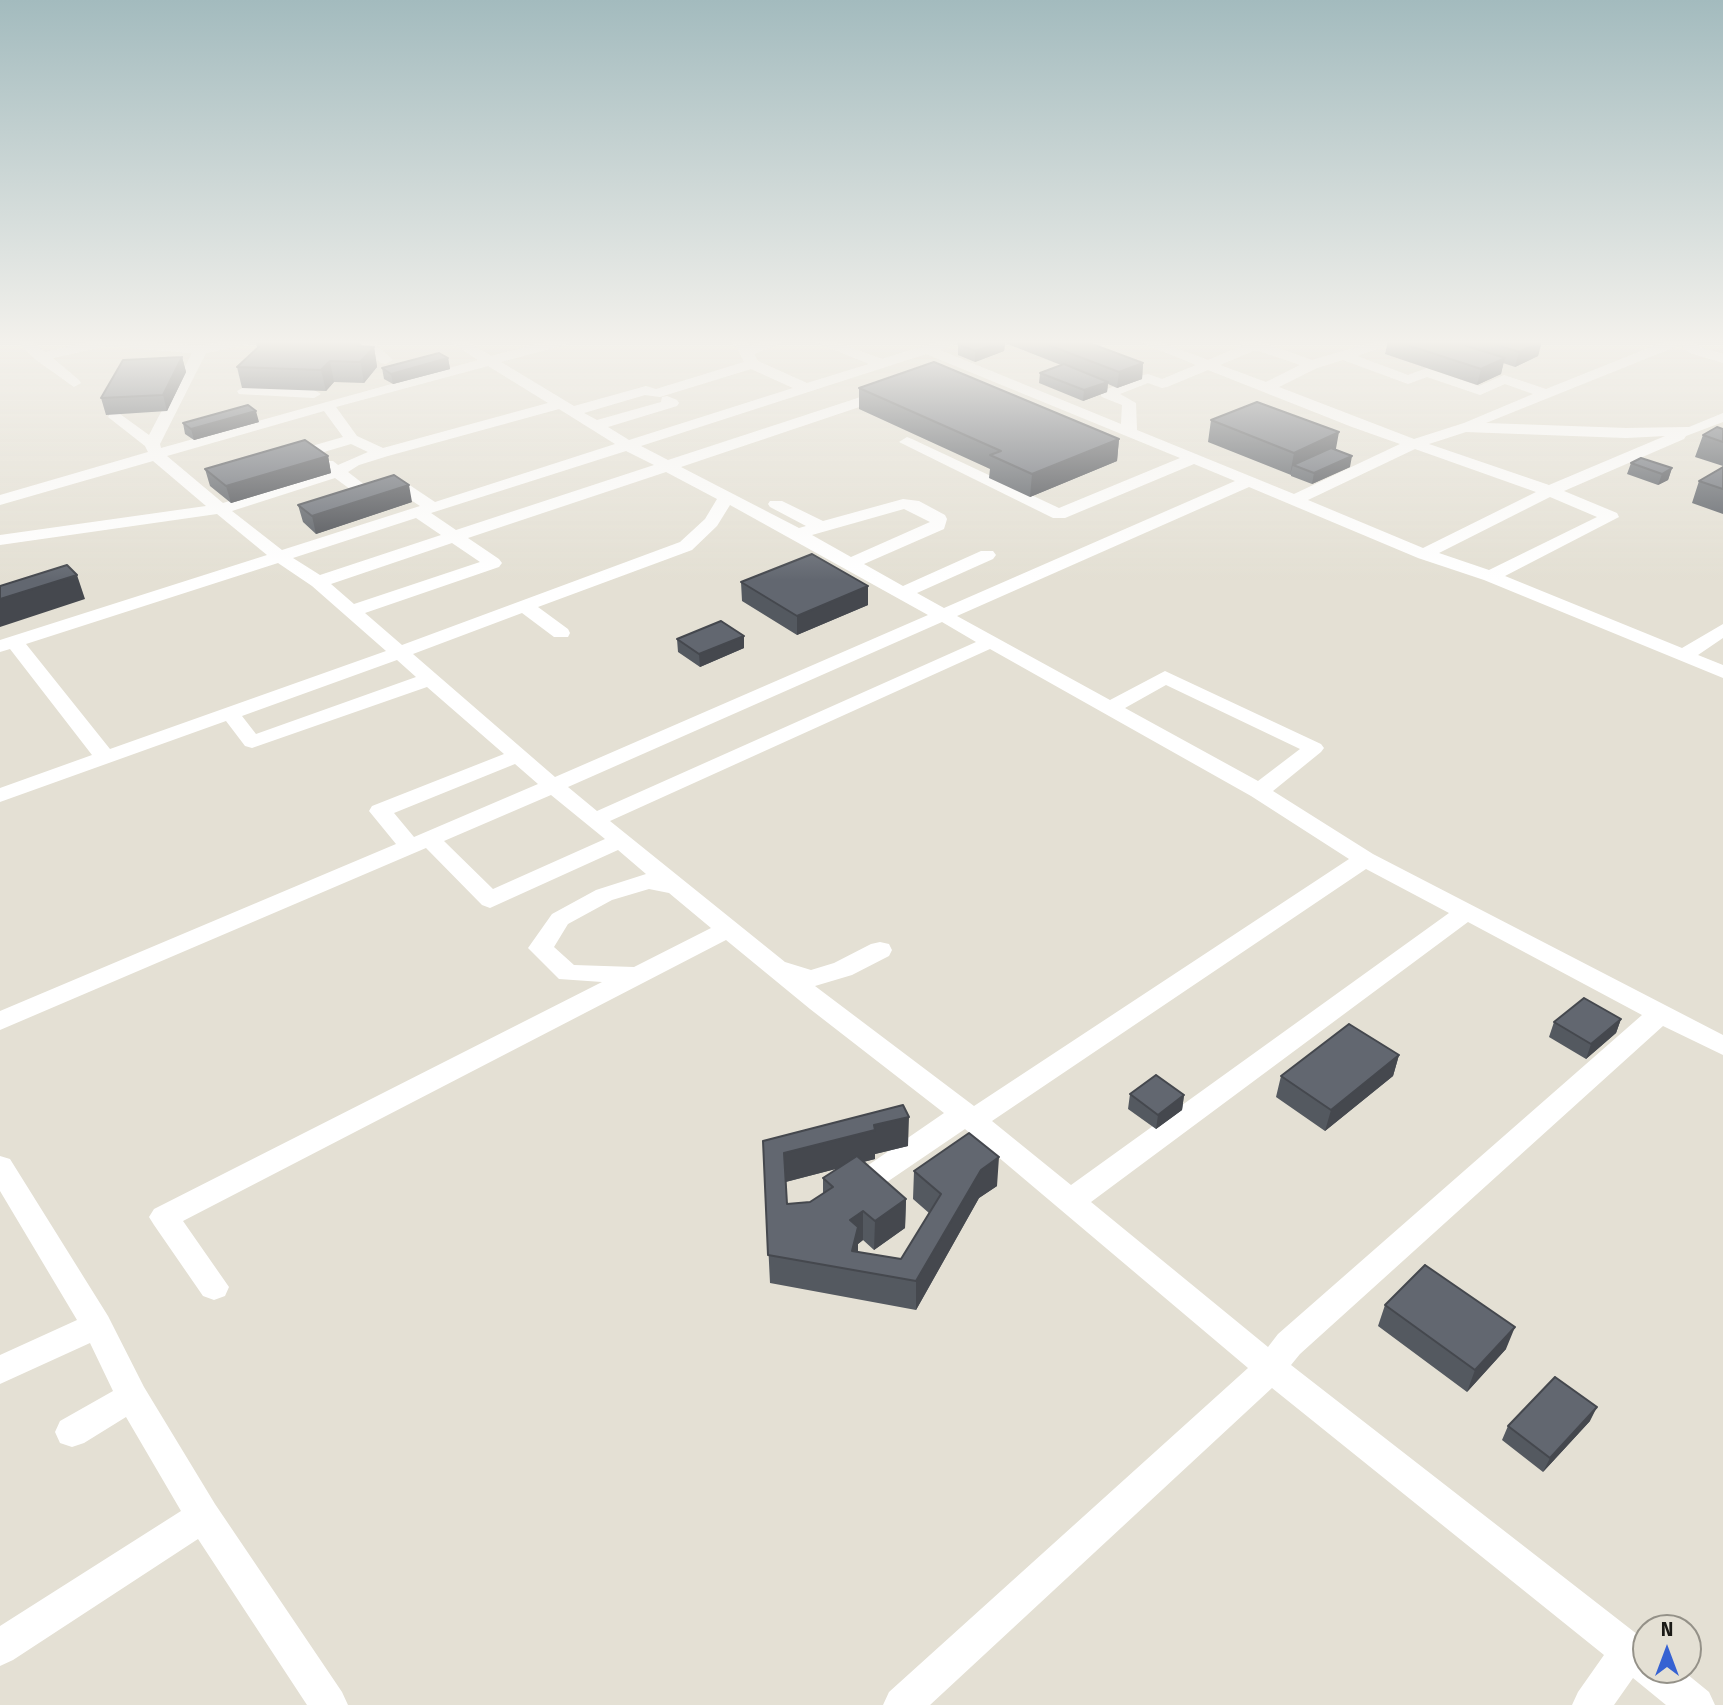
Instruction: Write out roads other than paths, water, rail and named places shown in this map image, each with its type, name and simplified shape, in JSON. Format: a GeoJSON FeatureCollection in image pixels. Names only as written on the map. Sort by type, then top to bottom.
{"type":"FeatureCollection","features":[{"type":"Feature","properties":{"kind":"lane"},"geometry":{"type":"LineString","coordinates":[[119,421],[220,509],[279,556],[318,582],[594,820],[820,1003],[968,1117],[1271,1368],[1632,1654]]}},
{"type":"Feature","properties":{"kind":"lane"},"geometry":{"type":"LineString","coordinates":[[155,450],[169,421]]}},
{"type":"Feature","properties":{"kind":"lane"},"geometry":{"type":"LineString","coordinates":[[0,500],[155,450],[272,421]]}},
{"type":"Feature","properties":{"kind":"lane"},"geometry":{"type":"LineString","coordinates":[[338,421],[352,439],[382,453]]}},
{"type":"Feature","properties":{"kind":"lane"},"geometry":{"type":"LineString","coordinates":[[0,540],[220,509],[338,472],[353,462],[382,453],[513,421]]}},
{"type":"Feature","properties":{"kind":"lane"},"geometry":{"type":"LineString","coordinates":[[585,421],[797,534],[900,594],[941,614],[1258,791],[1365,859],[1723,1046]]}},
{"type":"Feature","properties":{"kind":"lane"},"geometry":{"type":"LineString","coordinates":[[594,426],[612,421]]}},
{"type":"Feature","properties":{"kind":"lane"},"geometry":{"type":"LineString","coordinates":[[105,757],[7,644],[704,421]]}},
{"type":"Feature","properties":{"kind":"lane"},"geometry":{"type":"LineString","coordinates":[[769,421],[785,428]]}},
{"type":"Feature","properties":{"kind":"lane"},"geometry":{"type":"LineString","coordinates":[[318,582],[807,421]]}},
{"type":"Feature","properties":{"kind":"lane"},"geometry":{"type":"LineString","coordinates":[[1105,421],[1424,554],[1490,576],[1723,672]]}},
{"type":"Feature","properties":{"kind":"lane"},"geometry":{"type":"LineString","coordinates":[[1129,430],[1133,421]]}},
{"type":"Feature","properties":{"kind":"lane"},"geometry":{"type":"LineString","coordinates":[[1349,421],[1550,491],[1611,517],[1490,576]]}},
{"type":"Feature","properties":{"kind":"lane"},"geometry":{"type":"LineString","coordinates":[[1294,499],[1413,444],[1481,421]]}},
{"type":"Feature","properties":{"kind":"lane"},"geometry":{"type":"LineString","coordinates":[[1424,554],[1550,491],[1715,421]]}},
{"type":"Feature","properties":{"kind":"lane"},"geometry":{"type":"LineString","coordinates":[[1336,433],[1357,424]]}},
{"type":"Feature","properties":{"kind":"lane"},"geometry":{"type":"LineString","coordinates":[[1465,427],[1626,433],[1691,431]]}},
{"type":"Feature","properties":{"kind":"lane"},"geometry":{"type":"LineString","coordinates":[[276,460],[352,439]]}},
{"type":"Feature","properties":{"kind":"lane"},"geometry":{"type":"LineString","coordinates":[[907,442],[1059,514],[1195,458]]}},
{"type":"Feature","properties":{"kind":"lane"},"geometry":{"type":"LineString","coordinates":[[311,451],[368,495],[399,485],[455,537],[493,563],[352,611]]}},
{"type":"Feature","properties":{"kind":"lane"},"geometry":{"type":"LineString","coordinates":[[184,479],[206,473]]}},
{"type":"Feature","properties":{"kind":"lane"},"geometry":{"type":"LineString","coordinates":[[519,480],[557,504]]}},
{"type":"Feature","properties":{"kind":"lane"},"geometry":{"type":"LineString","coordinates":[[0,1021],[553,786],[1249,481]]}},
{"type":"Feature","properties":{"kind":"lane"},"geometry":{"type":"LineString","coordinates":[[797,534],[919,488]]}},
{"type":"Feature","properties":{"kind":"lane"},"geometry":{"type":"LineString","coordinates":[[0,794],[399,653],[686,546],[711,522],[726,498]]}},
{"type":"Feature","properties":{"kind":"lane"},"geometry":{"type":"LineString","coordinates":[[776,504],[819,526]]}},
{"type":"Feature","properties":{"kind":"lane"},"geometry":{"type":"LineString","coordinates":[[797,534],[903,504],[913,505],[939,519],[938,525],[849,564]]}},
{"type":"Feature","properties":{"kind":"lane"},"geometry":{"type":"LineString","coordinates":[[900,594],[987,555]]}},
{"type":"Feature","properties":{"kind":"lane"},"geometry":{"type":"LineString","coordinates":[[524,606],[561,633]]}},
{"type":"Feature","properties":{"kind":"lane"},"geometry":{"type":"LineString","coordinates":[[1684,656],[1723,630]]}},
{"type":"Feature","properties":{"kind":"lane"},"geometry":{"type":"LineString","coordinates":[[594,820],[989,643]]}},
{"type":"Feature","properties":{"kind":"lane"},"geometry":{"type":"LineString","coordinates":[[1109,709],[1165,677],[1314,748],[1258,791]]}},
{"type":"Feature","properties":{"kind":"lane"},"geometry":{"type":"LineString","coordinates":[[230,713],[252,742],[429,679]]}},
{"type":"Feature","properties":{"kind":"lane"},"geometry":{"type":"LineString","coordinates":[[517,756],[380,811],[490,900],[620,841]]}},
{"type":"Feature","properties":{"kind":"lane"},"geometry":{"type":"LineString","coordinates":[[877,1174],[1365,859]]}},
{"type":"Feature","properties":{"kind":"lane"},"geometry":{"type":"LineString","coordinates":[[636,976],[568,973],[540,948],[560,919],[604,895],[648,881],[678,888]]}},
{"type":"Feature","properties":{"kind":"lane"},"geometry":{"type":"LineString","coordinates":[[1069,1202],[1466,912]]}},
{"type":"Feature","properties":{"kind":"lane"},"geometry":{"type":"LineString","coordinates":[[214,1287],[164,1217],[728,929]]}},
{"type":"Feature","properties":{"kind":"lane"},"geometry":{"type":"LineString","coordinates":[[775,967],[810,979],[843,969],[880,950]]}},
{"type":"Feature","properties":{"kind":"lane"},"geometry":{"type":"LineString","coordinates":[[820,1003],[824,987],[843,969]]}},
{"type":"Feature","properties":{"kind":"lane"},"geometry":{"type":"LineString","coordinates":[[902,1705],[1271,1368],[1289,1345],[1662,1013]]}},
{"type":"Feature","properties":{"kind":"lane"},"geometry":{"type":"LineString","coordinates":[[1286,1044],[1310,1060]]}},
{"type":"Feature","properties":{"kind":"lane"},"geometry":{"type":"LineString","coordinates":[[0,1167],[97,1325],[132,1397],[203,1516],[329,1705]]}},
{"type":"Feature","properties":{"kind":"lane"},"geometry":{"type":"LineString","coordinates":[[0,1370],[97,1325]]}},
{"type":"Feature","properties":{"kind":"lane"},"geometry":{"type":"LineString","coordinates":[[72,1432],[132,1397]]}},
{"type":"Feature","properties":{"kind":"lane"},"geometry":{"type":"LineString","coordinates":[[0,1647],[203,1516]]}},
{"type":"Feature","properties":{"kind":"lane"},"geometry":{"type":"LineString","coordinates":[[1591,1705],[1632,1670]]}},
{"type":"Feature","properties":{"kind":"lane"},"geometry":{"type":"LineString","coordinates":[[1670,1684],[1696,1705]]}}]}
